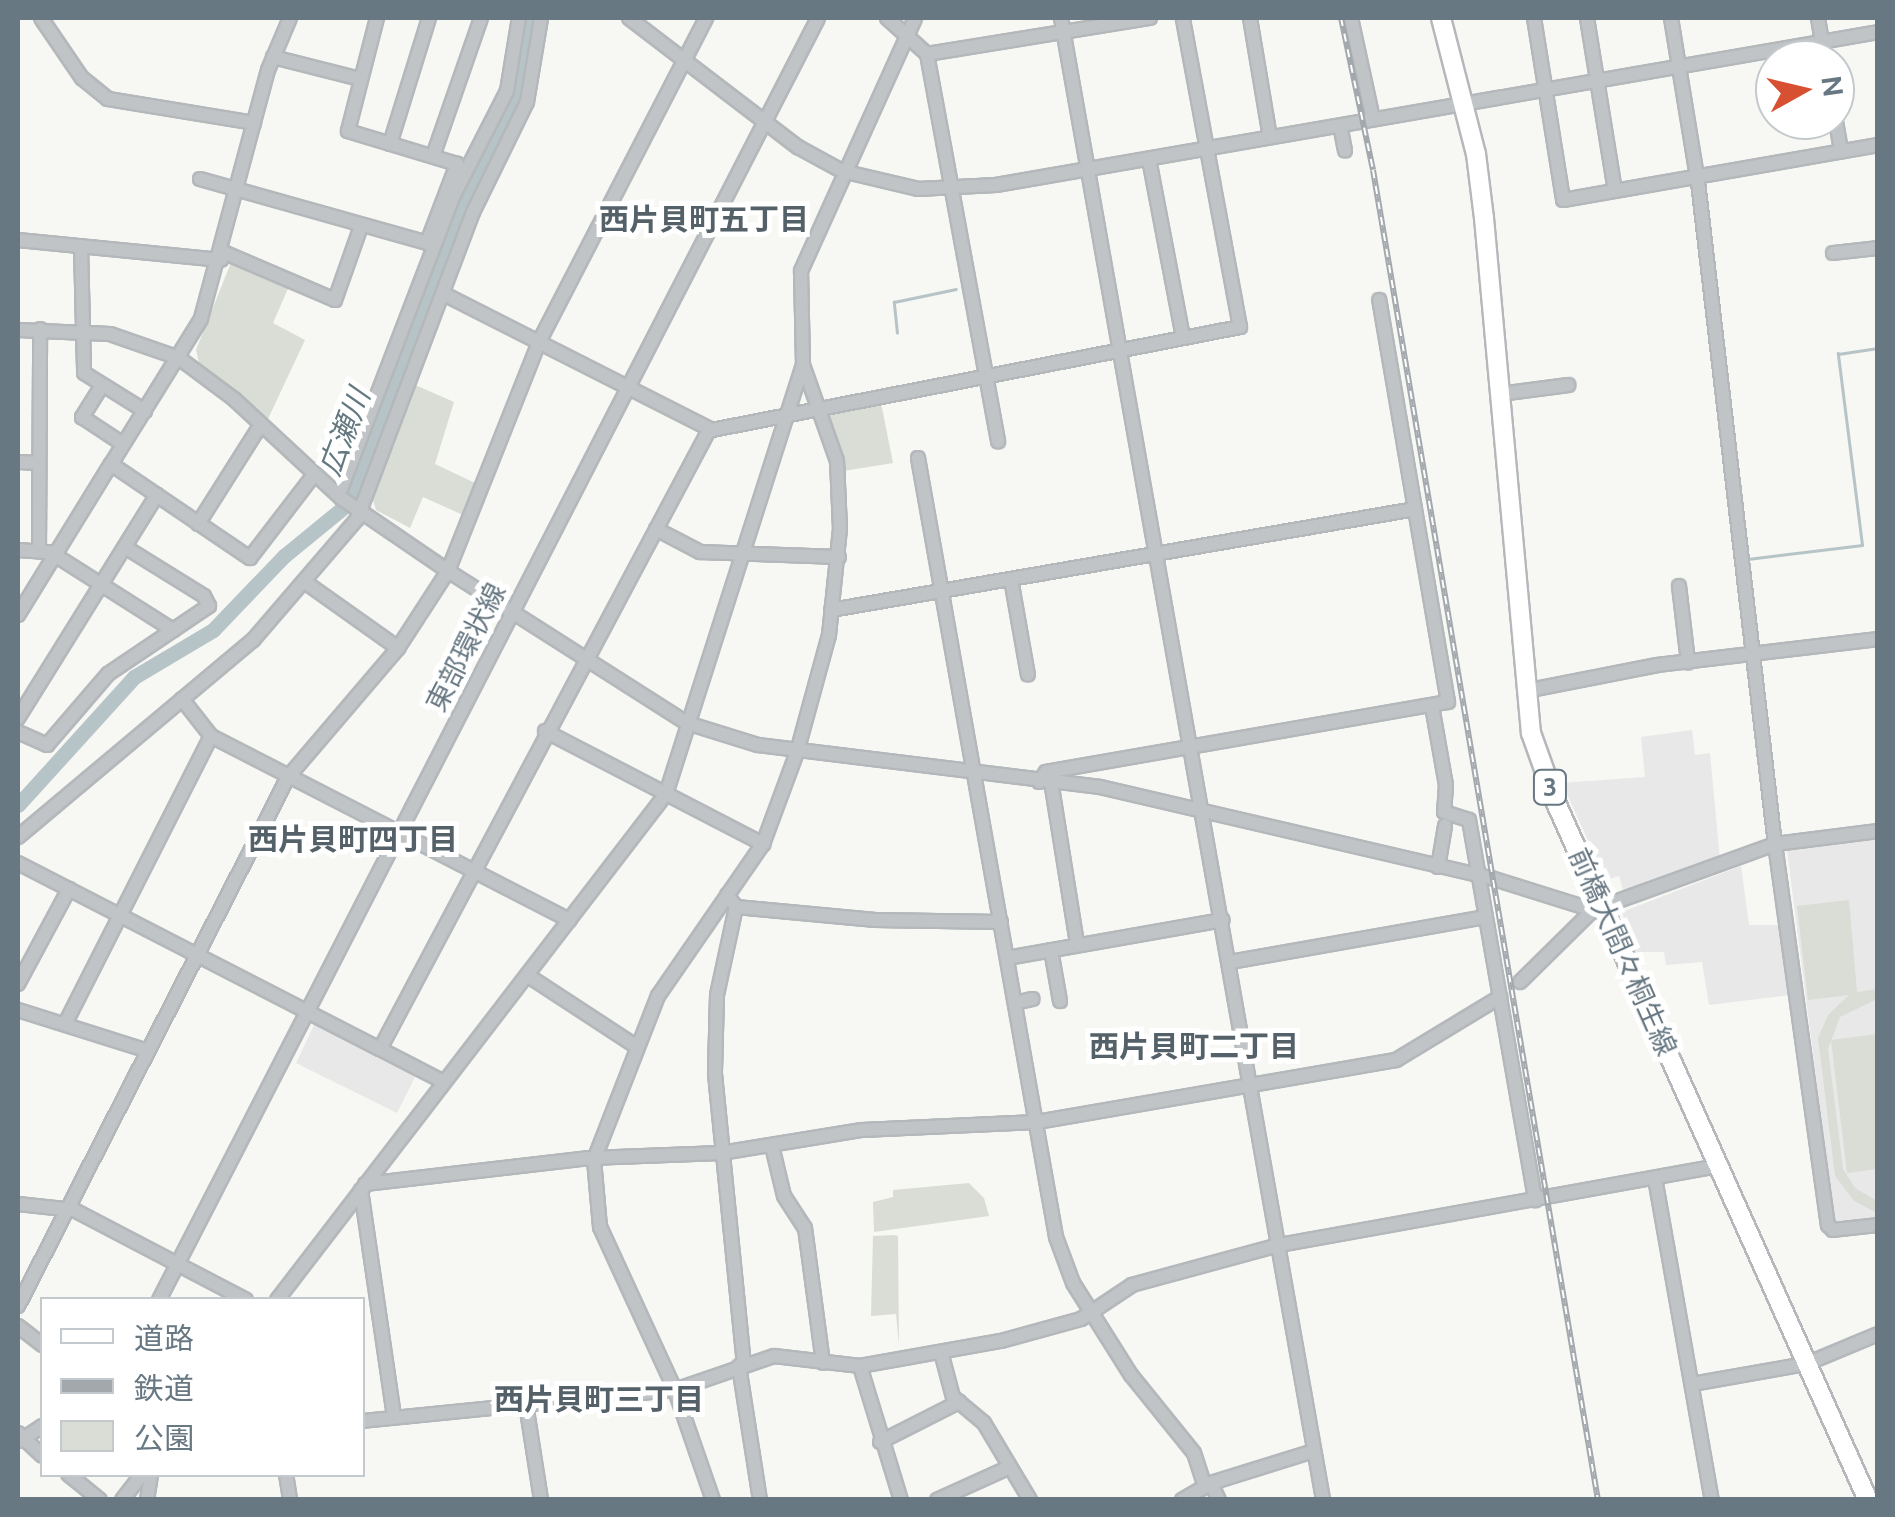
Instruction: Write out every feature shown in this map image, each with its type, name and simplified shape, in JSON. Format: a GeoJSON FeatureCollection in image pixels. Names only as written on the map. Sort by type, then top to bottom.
{"type":"FeatureCollection","features":[{"type":"Feature","properties":{"kind":"main road","name":"前橋大間々桐生線"},"geometry":{"type":"LineString","coordinates":[[1440,18],[1482,202],[1525,691],[1543,771],[1599,910],[1868,1500]]}},
{"type":"Feature","properties":{"kind":"street"},"geometry":{"type":"LineString","coordinates":[[40,18],[82,78],[108,99],[254,123]]}},
{"type":"Feature","properties":{"kind":"street"},"geometry":{"type":"LineString","coordinates":[[18,614],[178,358],[222,256],[272,57],[290,18]]}},
{"type":"Feature","properties":{"kind":"street"},"geometry":{"type":"LineString","coordinates":[[200,179],[427,243],[458,166],[349,132],[378,18]]}},
{"type":"Feature","properties":{"kind":"street"},"geometry":{"type":"LineString","coordinates":[[390,144],[429,18]]}},
{"type":"Feature","properties":{"kind":"street"},"geometry":{"type":"LineString","coordinates":[[433,156],[481,18]]}},
{"type":"Feature","properties":{"kind":"street"},"geometry":{"type":"LineString","coordinates":[[502,18],[510,18]]}},
{"type":"Feature","properties":{"kind":"street"},"geometry":{"type":"LineString","coordinates":[[349,501],[453,197],[507,91],[519,18]]}},
{"type":"Feature","properties":{"kind":"street"},"geometry":{"type":"LineString","coordinates":[[18,837],[253,640],[305,582],[349,501],[446,294],[476,204],[527,102],[542,18]]}},
{"type":"Feature","properties":{"kind":"street"},"geometry":{"type":"LineString","coordinates":[[629,18],[683,61],[842,171],[902,187],[953,189],[1208,149],[1755,53]]}},
{"type":"Feature","properties":{"kind":"street"},"geometry":{"type":"LineString","coordinates":[[18,1306],[288,777],[398,648],[448,571],[539,342],[706,18]]}},
{"type":"Feature","properties":{"kind":"street","name":"東部環状線"},"geometry":{"type":"LineString","coordinates":[[160,1297],[818,18]]}},
{"type":"Feature","properties":{"kind":"street"},"geometry":{"type":"LineString","coordinates":[[887,18],[927,54],[998,442]]}},
{"type":"Feature","properties":{"kind":"street"},"geometry":{"type":"LineString","coordinates":[[713,1500],[676,1390],[600,1227],[594,1160],[658,996],[763,844],[796,752],[831,610],[839,557],[836,461],[803,365],[800,270],[904,32],[916,18]]}},
{"type":"Feature","properties":{"kind":"street"},"geometry":{"type":"LineString","coordinates":[[927,54],[1063,24],[1150,18]]}},
{"type":"Feature","properties":{"kind":"street"},"geometry":{"type":"LineString","coordinates":[[446,294],[709,430],[1240,327],[1183,18]]}},
{"type":"Feature","properties":{"kind":"street"},"geometry":{"type":"LineString","coordinates":[[1250,18],[1270,136]]}},
{"type":"Feature","properties":{"kind":"street"},"geometry":{"type":"LineString","coordinates":[[1351,18],[1373,119]]}},
{"type":"Feature","properties":{"kind":"street"},"geometry":{"type":"LineString","coordinates":[[1534,18],[1563,200],[1878,145]]}},
{"type":"Feature","properties":{"kind":"street"},"geometry":{"type":"LineString","coordinates":[[1587,18],[1615,191]]}},
{"type":"Feature","properties":{"kind":"street"},"geometry":{"type":"LineString","coordinates":[[1671,18],[1697,177],[1775,844],[1829,1230],[1878,1224]]}},
{"type":"Feature","properties":{"kind":"street"},"geometry":{"type":"LineString","coordinates":[[1063,24],[1323,1500]]}},
{"type":"Feature","properties":{"kind":"street"},"geometry":{"type":"LineString","coordinates":[[1828,40],[1878,32]]}},
{"type":"Feature","properties":{"kind":"street"},"geometry":{"type":"LineString","coordinates":[[272,57],[360,80]]}},
{"type":"Feature","properties":{"kind":"street"},"geometry":{"type":"LineString","coordinates":[[1341,130],[1346,151]]}},
{"type":"Feature","properties":{"kind":"street"},"geometry":{"type":"LineString","coordinates":[[1839,140],[1841,152]]}},
{"type":"Feature","properties":{"kind":"street"},"geometry":{"type":"LineString","coordinates":[[1149,159],[1183,338]]}},
{"type":"Feature","properties":{"kind":"street"},"geometry":{"type":"LineString","coordinates":[[18,240],[222,256],[335,300],[361,226]]}},
{"type":"Feature","properties":{"kind":"street"},"geometry":{"type":"LineString","coordinates":[[80,246],[84,373],[144,411]]}},
{"type":"Feature","properties":{"kind":"street"},"geometry":{"type":"LineString","coordinates":[[1833,253],[1878,248]]}},
{"type":"Feature","properties":{"kind":"street"},"geometry":{"type":"LineString","coordinates":[[1078,944],[1046,772],[1432,706],[1448,700],[1379,300]]}},
{"type":"Feature","properties":{"kind":"street"},"geometry":{"type":"LineString","coordinates":[[18,330],[82,331],[135,340],[178,358],[314,476],[448,571],[687,723],[796,752],[1045,781],[1203,811],[1479,876],[1599,910]]}},
{"type":"Feature","properties":{"kind":"street"},"geometry":{"type":"LineString","coordinates":[[39,550],[40,330]]}},
{"type":"Feature","properties":{"kind":"street"},"geometry":{"type":"LineString","coordinates":[[279,1297],[666,794],[803,365]]}},
{"type":"Feature","properties":{"kind":"street"},"geometry":{"type":"LineString","coordinates":[[1500,394],[1568,385]]}},
{"type":"Feature","properties":{"kind":"street"},"geometry":{"type":"LineString","coordinates":[[101,386],[82,417],[124,444]]}},
{"type":"Feature","properties":{"kind":"street"},"geometry":{"type":"LineString","coordinates":[[198,524],[260,426]]}},
{"type":"Feature","properties":{"kind":"street"},"geometry":{"type":"LineString","coordinates":[[380,1050],[545,731],[709,430]]}},
{"type":"Feature","properties":{"kind":"street"},"geometry":{"type":"LineString","coordinates":[[918,458],[1058,1246],[1131,1375],[1194,1453],[1218,1500]]}},
{"type":"Feature","properties":{"kind":"street"},"geometry":{"type":"LineString","coordinates":[[18,462],[40,463]]}},
{"type":"Feature","properties":{"kind":"street"},"geometry":{"type":"LineString","coordinates":[[111,464],[253,557],[314,476]]}},
{"type":"Feature","properties":{"kind":"street"},"geometry":{"type":"LineString","coordinates":[[18,718],[156,496]]}},
{"type":"Feature","properties":{"kind":"street"},"geometry":{"type":"LineString","coordinates":[[831,610],[1415,509]]}},
{"type":"Feature","properties":{"kind":"street"},"geometry":{"type":"LineString","coordinates":[[656,529],[700,552],[839,557]]}},
{"type":"Feature","properties":{"kind":"street"},"geometry":{"type":"LineString","coordinates":[[18,732],[47,746],[108,674],[209,600],[125,548]]}},
{"type":"Feature","properties":{"kind":"street"},"geometry":{"type":"LineString","coordinates":[[18,550],[54,555],[172,630]]}},
{"type":"Feature","properties":{"kind":"street"},"geometry":{"type":"LineString","coordinates":[[1011,579],[1028,675]]}},
{"type":"Feature","properties":{"kind":"street"},"geometry":{"type":"LineString","coordinates":[[305,582],[398,648]]}},
{"type":"Feature","properties":{"kind":"street"},"geometry":{"type":"LineString","coordinates":[[1679,586],[1688,662]]}},
{"type":"Feature","properties":{"kind":"street"},"geometry":{"type":"LineString","coordinates":[[1525,691],[1688,662],[1878,638]]}},
{"type":"Feature","properties":{"kind":"street"},"geometry":{"type":"LineString","coordinates":[[182,699],[211,736],[569,920]]}},
{"type":"Feature","properties":{"kind":"street"},"geometry":{"type":"LineString","coordinates":[[1432,706],[1446,786],[1444,812],[1468,817],[1535,1200]]}},
{"type":"Feature","properties":{"kind":"street"},"geometry":{"type":"LineString","coordinates":[[545,731],[763,844]]}},
{"type":"Feature","properties":{"kind":"street"},"geometry":{"type":"LineString","coordinates":[[65,1024],[211,736]]}},
{"type":"Feature","properties":{"kind":"street"},"geometry":{"type":"LineString","coordinates":[[1438,867],[1445,826]]}},
{"type":"Feature","properties":{"kind":"street"},"geometry":{"type":"LineString","coordinates":[[1520,982],[1599,910],[1775,844],[1878,831]]}},
{"type":"Feature","properties":{"kind":"street"},"geometry":{"type":"LineString","coordinates":[[18,863],[444,1082]]}},
{"type":"Feature","properties":{"kind":"street"},"geometry":{"type":"LineString","coordinates":[[18,984],[69,889]]}},
{"type":"Feature","properties":{"kind":"street"},"geometry":{"type":"LineString","coordinates":[[727,895],[736,907],[876,920],[1001,922]]}},
{"type":"Feature","properties":{"kind":"street"},"geometry":{"type":"LineString","coordinates":[[736,907],[715,1010],[722,1153],[741,1365],[760,1500]]}},
{"type":"Feature","properties":{"kind":"street"},"geometry":{"type":"LineString","coordinates":[[1230,962],[1486,917]]}},
{"type":"Feature","properties":{"kind":"street"},"geometry":{"type":"LineString","coordinates":[[1007,958],[1223,920]]}},
{"type":"Feature","properties":{"kind":"street"},"geometry":{"type":"LineString","coordinates":[[1051,950],[1060,1001]]}},
{"type":"Feature","properties":{"kind":"street"},"geometry":{"type":"LineString","coordinates":[[527,975],[637,1046]]}},
{"type":"Feature","properties":{"kind":"street"},"geometry":{"type":"LineString","coordinates":[[363,1187],[594,1160],[722,1153],[862,1130],[1037,1122],[1401,1059],[1500,998]]}},
{"type":"Feature","properties":{"kind":"street"},"geometry":{"type":"LineString","coordinates":[[1014,1002],[1033,999]]}},
{"type":"Feature","properties":{"kind":"street"},"geometry":{"type":"LineString","coordinates":[[18,1010],[148,1050]]}},
{"type":"Feature","properties":{"kind":"street"},"geometry":{"type":"LineString","coordinates":[[772,1146],[784,1196],[805,1228],[823,1363]]}},
{"type":"Feature","properties":{"kind":"street"},"geometry":{"type":"LineString","coordinates":[[365,1421],[676,1390],[741,1365],[780,1356],[860,1366],[941,1352],[1041,1333],[1092,1312],[1132,1284],[1279,1245],[1717,1166]]}},
{"type":"Feature","properties":{"kind":"street"},"geometry":{"type":"LineString","coordinates":[[1655,1178],[1712,1500]]}},
{"type":"Feature","properties":{"kind":"street"},"geometry":{"type":"LineString","coordinates":[[363,1187],[394,1418]]}},
{"type":"Feature","properties":{"kind":"street"},"geometry":{"type":"LineString","coordinates":[[18,1204],[68,1208],[240,1297]]}},
{"type":"Feature","properties":{"kind":"street"},"geometry":{"type":"LineString","coordinates":[[18,1326],[40,1343]]}},
{"type":"Feature","properties":{"kind":"street"},"geometry":{"type":"LineString","coordinates":[[1692,1384],[1806,1364],[1878,1334]]}},
{"type":"Feature","properties":{"kind":"street"},"geometry":{"type":"LineString","coordinates":[[941,1352],[958,1402],[984,1423],[1030,1500]]}},
{"type":"Feature","properties":{"kind":"street"},"geometry":{"type":"LineString","coordinates":[[860,1366],[880,1442],[901,1500]]}},
{"type":"Feature","properties":{"kind":"street"},"geometry":{"type":"LineString","coordinates":[[880,1442],[958,1402]]}},
{"type":"Feature","properties":{"kind":"street"},"geometry":{"type":"LineString","coordinates":[[526,1404],[541,1500]]}},
{"type":"Feature","properties":{"kind":"street"},"geometry":{"type":"LineString","coordinates":[[19,1438],[40,1454]]}},
{"type":"Feature","properties":{"kind":"street"},"geometry":{"type":"LineString","coordinates":[[1182,1500],[1208,1484],[1314,1451]]}},
{"type":"Feature","properties":{"kind":"street"},"geometry":{"type":"LineString","coordinates":[[937,1500],[1010,1467]]}},
{"type":"Feature","properties":{"kind":"street"},"geometry":{"type":"LineString","coordinates":[[72,1477],[100,1500]]}},
{"type":"Feature","properties":{"kind":"street"},"geometry":{"type":"LineString","coordinates":[[122,1500],[140,1477]]}},
{"type":"Feature","properties":{"kind":"shaded area"},"geometry":{"type":"Polygon","coordinates":[[[1692,730],[1695,755],[1710,753],[1720,860],[1625,896],[1619,876],[1606,880],[1562,783],[1645,777],[1641,737],[1692,730]]]}},
{"type":"Feature","properties":{"kind":"shaded area"},"geometry":{"type":"Polygon","coordinates":[[[1877,838],[1877,1220],[1835,1225],[1787,850],[1877,838]]]}},
{"type":"Feature","properties":{"kind":"shaded area"},"geometry":{"type":"Polygon","coordinates":[[[1741,866],[1749,925],[1784,925],[1791,995],[1709,1005],[1702,962],[1666,965],[1664,952],[1634,952],[1622,912],[1741,866]]]}},
{"type":"Feature","properties":{"kind":"shaded area"},"geometry":{"type":"Polygon","coordinates":[[[315,1023],[416,1075],[397,1113],[296,1063],[315,1023]]]}},
{"type":"Feature","properties":{"kind":"green space"},"geometry":{"type":"Polygon","coordinates":[[[232,260],[290,284],[273,323],[305,340],[267,421],[199,363],[196,350],[232,260]]]}},
{"type":"Feature","properties":{"kind":"green space"},"geometry":{"type":"Polygon","coordinates":[[[413,384],[454,402],[435,464],[475,483],[463,515],[423,497],[410,528],[376,510],[373,500],[413,384]]]}},
{"type":"Feature","properties":{"kind":"green space"},"geometry":{"type":"Polygon","coordinates":[[[880,398],[893,463],[837,472],[817,411],[880,398]]]}},
{"type":"Feature","properties":{"kind":"green space"},"geometry":{"type":"Polygon","coordinates":[[[1849,900],[1857,992],[1877,989],[1877,999],[1840,1017],[1828,1049],[1843,1169],[1855,1188],[1877,1201],[1877,1213],[1854,1201],[1835,1176],[1818,1038],[1828,1015],[1849,995],[1808,1000],[1797,906],[1849,900]]]}},
{"type":"Feature","properties":{"kind":"green space"},"geometry":{"type":"Polygon","coordinates":[[[1877,1034],[1877,1169],[1847,1173],[1831,1040],[1877,1034]]]}},
{"type":"Feature","properties":{"kind":"green space"},"geometry":{"type":"Polygon","coordinates":[[[969,1183],[984,1198],[989,1216],[874,1232],[873,1202],[893,1197],[893,1190],[969,1183]]]}},
{"type":"Feature","properties":{"kind":"green space"},"geometry":{"type":"Polygon","coordinates":[[[873,1236],[898,1236],[899,1345],[896,1314],[871,1316],[873,1236]]]}},
{"type":"Feature","properties":{"kind":"waterway","name":"広瀬川"},"geometry":{"type":"LineString","coordinates":[[18,805],[134,677],[213,630],[284,556],[345,506],[460,212],[515,98],[528,18]]}},
{"type":"Feature","properties":{"kind":"waterway"},"geometry":{"type":"LineString","coordinates":[[897,333],[894,302],[956,289]]}},
{"type":"Feature","properties":{"kind":"waterway"},"geometry":{"type":"LineString","coordinates":[[1748,559],[1862,545],[1838,354],[1878,348]]}},
{"type":"Feature","properties":{"kind":"railway"},"geometry":{"type":"LineString","coordinates":[[1341,18],[1373,170],[1598,1500]]}},
{"type":"Feature","properties":{"kind":"district","name":"西片貝町五丁目"},"geometry":{"type":"Point","coordinates":[704,219]}},
{"type":"Feature","properties":{"kind":"district","name":"西片貝町四丁目"},"geometry":{"type":"Point","coordinates":[353,839]}},
{"type":"Feature","properties":{"kind":"district","name":"西片貝町二丁目"},"geometry":{"type":"Point","coordinates":[1194,1046]}},
{"type":"Feature","properties":{"kind":"district","name":"西片貝町三丁目"},"geometry":{"type":"Point","coordinates":[599,1399]}}]}
